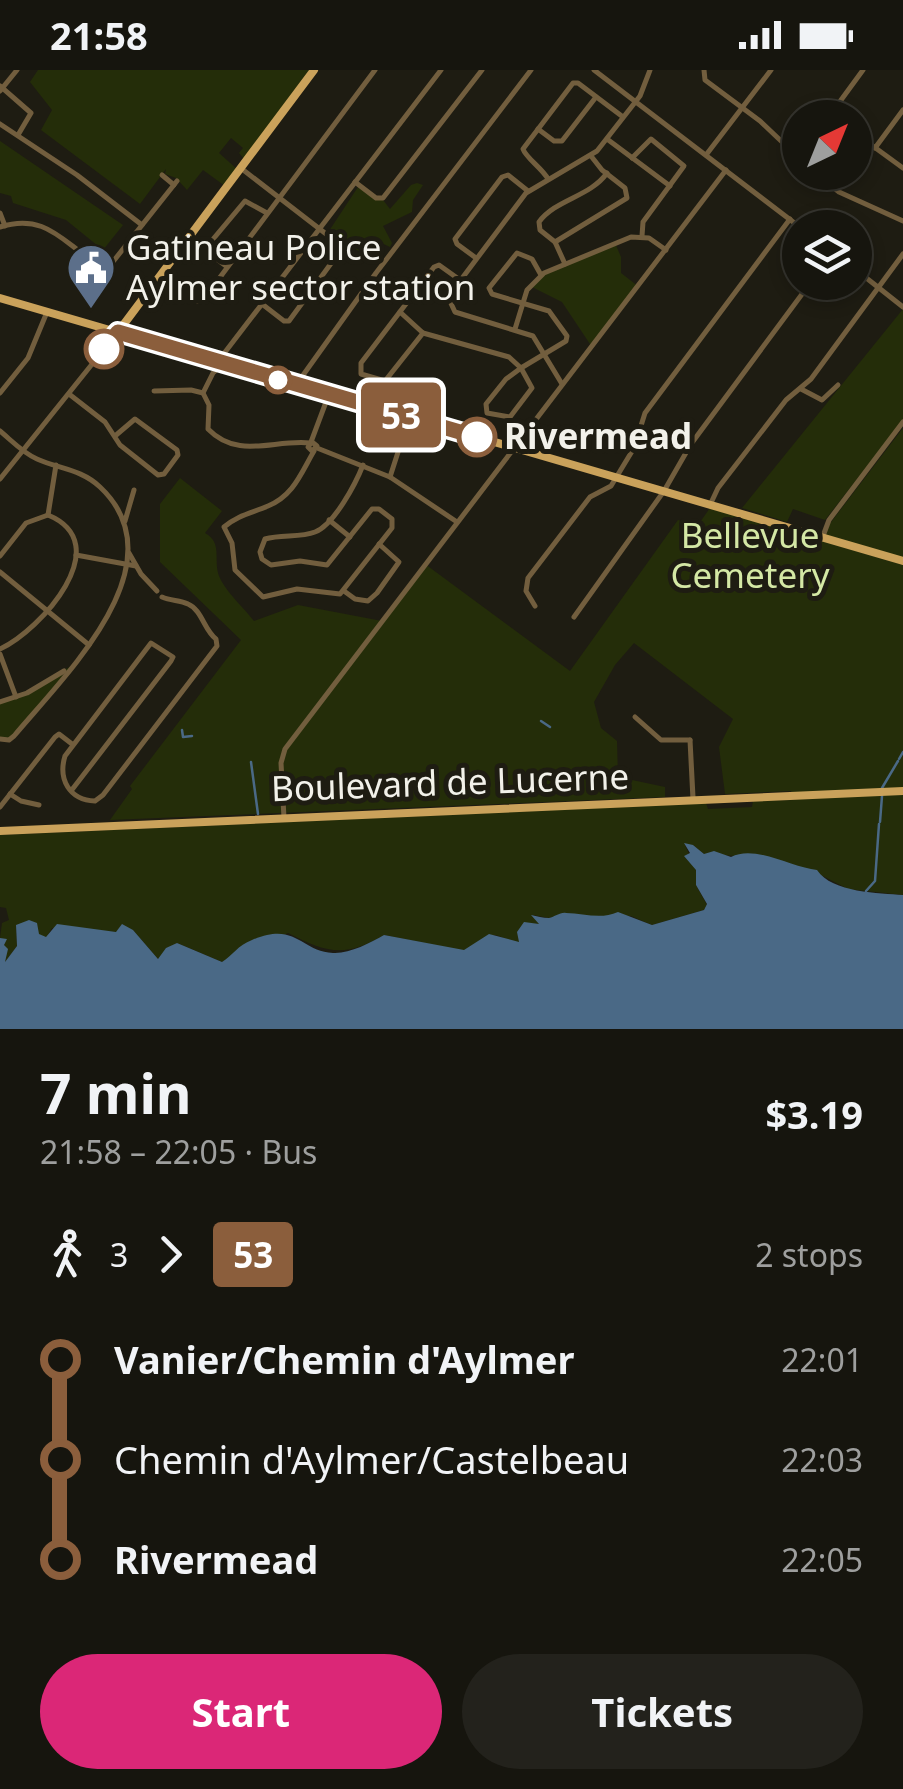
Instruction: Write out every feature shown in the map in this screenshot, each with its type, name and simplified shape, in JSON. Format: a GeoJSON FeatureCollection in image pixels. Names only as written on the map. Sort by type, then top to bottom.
{"type":"FeatureCollection","features":[{"type":"Feature","properties":{"kind":"main road"},"geometry":{"type":"LineString","coordinates":[[118,332],[314,70]]}},
{"type":"Feature","properties":{"kind":"main road"},"geometry":{"type":"LineString","coordinates":[[1,301],[903,561]]}},
{"type":"Feature","properties":{"kind":"main road","name":"Boulevard de Lucerne"},"geometry":{"type":"LineString","coordinates":[[0,831],[903,790]]}},
{"type":"Feature","properties":{"kind":"street"},"geometry":{"type":"LineString","coordinates":[[17,70],[1,89],[31,113],[18,136]]}},
{"type":"Feature","properties":{"kind":"street"},"geometry":{"type":"LineString","coordinates":[[161,274],[199,302],[374,70]]}},
{"type":"Feature","properties":{"kind":"street"},"geometry":{"type":"LineString","coordinates":[[203,393],[218,362],[441,70]]}},
{"type":"Feature","properties":{"kind":"street"},"geometry":{"type":"LineString","coordinates":[[355,182],[376,198],[383,198],[482,70]]}},
{"type":"Feature","properties":{"kind":"street"},"geometry":{"type":"LineString","coordinates":[[296,385],[530,70]]}},
{"type":"Feature","properties":{"kind":"street"},"geometry":{"type":"LineString","coordinates":[[594,70],[782,213]]}},
{"type":"Feature","properties":{"kind":"street"},"geometry":{"type":"LineString","coordinates":[[562,384],[533,336],[454,311],[448,297],[528,191],[591,156],[607,139],[635,101],[650,70]]}},
{"type":"Feature","properties":{"kind":"street"},"geometry":{"type":"LineString","coordinates":[[704,70],[706,80],[782,143]]}},
{"type":"Feature","properties":{"kind":"street"},"geometry":{"type":"LineString","coordinates":[[706,155],[771,70]]}},
{"type":"Feature","properties":{"kind":"street"},"geometry":{"type":"LineString","coordinates":[[841,100],[863,70]]}},
{"type":"Feature","properties":{"kind":"street"},"geometry":{"type":"LineString","coordinates":[[548,180],[541,166],[523,150],[573,83],[623,117]]}},
{"type":"Feature","properties":{"kind":"street"},"geometry":{"type":"LineString","coordinates":[[538,129],[554,141],[562,141],[596,97]]}},
{"type":"Feature","properties":{"kind":"street"},"geometry":{"type":"LineString","coordinates":[[875,148],[903,110]]}},
{"type":"Feature","properties":{"kind":"street"},"geometry":{"type":"LineString","coordinates":[[0,124],[77,174],[142,225]]}},
{"type":"Feature","properties":{"kind":"street"},"geometry":{"type":"LineString","coordinates":[[607,139],[670,186]]}},
{"type":"Feature","properties":{"kind":"street"},"geometry":{"type":"LineString","coordinates":[[632,158],[646,140],[652,140],[684,166],[644,222],[642,236]]}},
{"type":"Feature","properties":{"kind":"street"},"geometry":{"type":"LineString","coordinates":[[872,146],[903,168]]}},
{"type":"Feature","properties":{"kind":"street"},"geometry":{"type":"LineString","coordinates":[[556,242],[565,233],[626,200],[626,188],[591,156]]}},
{"type":"Feature","properties":{"kind":"street"},"geometry":{"type":"LineString","coordinates":[[242,169],[343,248],[290,320],[284,321],[262,304]]}},
{"type":"Feature","properties":{"kind":"street"},"geometry":{"type":"LineString","coordinates":[[284,818],[281,763],[285,749],[726,170]]}},
{"type":"Feature","properties":{"kind":"street"},"geometry":{"type":"LineString","coordinates":[[565,264],[556,242],[540,230],[540,220],[598,184],[607,174]]}},
{"type":"Feature","properties":{"kind":"street"},"geometry":{"type":"LineString","coordinates":[[0,213],[2,227],[25,222],[58,233],[106,268],[175,183],[162,176]]}},
{"type":"Feature","properties":{"kind":"street"},"geometry":{"type":"LineString","coordinates":[[476,258],[455,239],[502,176],[528,191]]}},
{"type":"Feature","properties":{"kind":"street"},"geometry":{"type":"LineString","coordinates":[[837,190],[903,221]]}},
{"type":"Feature","properties":{"kind":"street"},"geometry":{"type":"LineString","coordinates":[[226,266],[207,252],[207,247],[245,201],[267,213]]}},
{"type":"Feature","properties":{"kind":"street"},"geometry":{"type":"LineString","coordinates":[[536,606],[526,591],[528,578],[590,497],[610,487],[634,448],[645,412],[782,230]]}},
{"type":"Feature","properties":{"kind":"street"},"geometry":{"type":"LineString","coordinates":[[515,329],[527,290],[540,275],[628,238],[642,236],[666,250]]}},
{"type":"Feature","properties":{"kind":"street"},"geometry":{"type":"LineString","coordinates":[[400,312],[423,332],[509,357],[521,368],[532,388],[510,417],[487,412],[485,406],[506,378],[521,368],[567,340],[567,336],[549,311],[492,294],[490,286],[520,252],[534,260],[540,275]]}},
{"type":"Feature","properties":{"kind":"street"},"geometry":{"type":"LineString","coordinates":[[710,505],[718,488],[782,404],[801,389],[903,254]]}},
{"type":"Feature","properties":{"kind":"street"},"geometry":{"type":"LineString","coordinates":[[423,332],[386,381],[362,376],[360,365],[436,266],[460,280]]}},
{"type":"Feature","properties":{"kind":"street"},"geometry":{"type":"LineString","coordinates":[[872,282],[903,307]]}},
{"type":"Feature","properties":{"kind":"street"},"geometry":{"type":"LineString","coordinates":[[574,616],[664,491],[691,444],[798,300]]}},
{"type":"Feature","properties":{"kind":"street"},"geometry":{"type":"LineString","coordinates":[[0,393],[31,352],[47,312]]}},
{"type":"Feature","properties":{"kind":"street"},"geometry":{"type":"LineString","coordinates":[[0,479],[118,332]]}},
{"type":"Feature","properties":{"kind":"street"},"geometry":{"type":"LineString","coordinates":[[555,368],[564,376],[576,368]]}},
{"type":"Feature","properties":{"kind":"street"},"geometry":{"type":"LineString","coordinates":[[550,399],[558,386],[555,368]]}},
{"type":"Feature","properties":{"kind":"street"},"geometry":{"type":"LineString","coordinates":[[801,389],[822,400],[838,384]]}},
{"type":"Feature","properties":{"kind":"street"},"geometry":{"type":"LineString","coordinates":[[154,391],[203,393],[209,404],[208,428],[226,442],[251,448],[294,442],[312,447],[390,477],[457,522]]}},
{"type":"Feature","properties":{"kind":"street"},"geometry":{"type":"LineString","coordinates":[[69,394],[105,422],[123,448],[160,476],[178,455],[135,418],[115,436]]}},
{"type":"Feature","properties":{"kind":"street"},"geometry":{"type":"LineString","coordinates":[[328,394],[302,477],[284,497],[238,516],[224,527],[232,543],[234,570],[261,596],[270,598],[297,589],[335,595],[344,591],[394,523],[379,509],[372,509],[327,565],[300,561],[271,566],[262,560],[260,552],[266,540],[310,534],[322,528],[354,487],[363,465]]}},
{"type":"Feature","properties":{"kind":"street"},"geometry":{"type":"LineString","coordinates":[[390,477],[409,417]]}},
{"type":"Feature","properties":{"kind":"street"},"geometry":{"type":"LineString","coordinates":[[822,536],[829,520],[903,422]]}},
{"type":"Feature","properties":{"kind":"street"},"geometry":{"type":"LineString","coordinates":[[0,431],[23,451],[77,471],[98,485],[112,500],[124,524],[128,550],[136,566],[159,594],[197,611],[208,633],[216,639],[216,646],[101,797],[87,802],[71,792],[61,770],[72,744],[151,643],[170,654],[171,661],[71,792]]}},
{"type":"Feature","properties":{"kind":"street"},"geometry":{"type":"LineString","coordinates":[[48,516],[56,465]]}},
{"type":"Feature","properties":{"kind":"street"},"geometry":{"type":"LineString","coordinates":[[124,524],[134,490]]}},
{"type":"Feature","properties":{"kind":"street"},"geometry":{"type":"LineString","coordinates":[[16,698],[0,652],[27,634],[49,612],[69,577],[76,554],[70,531],[48,516]]}},
{"type":"Feature","properties":{"kind":"street"},"geometry":{"type":"LineString","coordinates":[[0,556],[26,524],[48,516]]}},
{"type":"Feature","properties":{"kind":"street"},"geometry":{"type":"LineString","coordinates":[[328,520],[350,537]]}},
{"type":"Feature","properties":{"kind":"street"},"geometry":{"type":"LineString","coordinates":[[344,591],[355,599],[368,601],[378,593],[399,562],[380,544]]}},
{"type":"Feature","properties":{"kind":"street"},"geometry":{"type":"LineString","coordinates":[[0,739],[14,736],[89,645],[115,603],[128,550]]}},
{"type":"Feature","properties":{"kind":"street"},"geometry":{"type":"LineString","coordinates":[[76,554],[136,566]]}},
{"type":"Feature","properties":{"kind":"street"},"geometry":{"type":"LineString","coordinates":[[0,572],[89,645]]}},
{"type":"Feature","properties":{"kind":"street"},"geometry":{"type":"LineString","coordinates":[[0,702],[16,698],[71,666]]}},
{"type":"Feature","properties":{"kind":"street"},"geometry":{"type":"LineString","coordinates":[[634,717],[661,740],[690,740],[693,799]]}},
{"type":"Feature","properties":{"kind":"street"},"geometry":{"type":"LineString","coordinates":[[2,802],[59,734],[72,744]]}},
{"type":"Feature","properties":{"kind":"street"},"geometry":{"type":"LineString","coordinates":[[10,794],[21,801],[39,804]]}},
{"type":"Feature","properties":{"kind":"green space"},"geometry":{"type":"Polygon","coordinates":[[[38,70],[309,70],[244,159],[239,153],[243,148],[231,138],[219,153],[238,170],[225,186],[203,170],[187,190],[176,178],[165,174],[166,169],[140,204],[41,130],[52,110],[30,82],[38,70]]]}},
{"type":"Feature","properties":{"kind":"green space"},"geometry":{"type":"Polygon","coordinates":[[[0,141],[123,225],[103,250],[66,220],[13,203],[11,196],[0,193],[0,141]]]}},
{"type":"Feature","properties":{"kind":"green space"},"geometry":{"type":"Polygon","coordinates":[[[417,183],[423,185],[413,200],[412,212],[383,226],[392,243],[390,247],[375,240],[360,252],[329,231],[358,187],[383,200],[390,209],[417,183]]]}},
{"type":"Feature","properties":{"kind":"green space"},"geometry":{"type":"Polygon","coordinates":[[[615,243],[621,257],[621,273],[639,287],[592,347],[562,302],[530,286],[536,279],[615,243]]]}},
{"type":"Feature","properties":{"kind":"green space"},"geometry":{"type":"Polygon","coordinates":[[[903,309],[903,420],[825,520],[793,509],[787,522],[742,508],[903,309]]]}},
{"type":"Feature","properties":{"kind":"green space"},"geometry":{"type":"Polygon","coordinates":[[[903,428],[903,558],[825,535],[825,530],[903,428]]]}},
{"type":"Feature","properties":{"kind":"green space","name":"Bellevue Cemetery"},"geometry":{"type":"Polygon","coordinates":[[[180,478],[222,511],[205,533],[216,547],[222,582],[254,621],[298,605],[382,621],[425,564],[570,671],[678,520],[698,525],[710,508],[903,565],[903,895],[848,889],[813,871],[769,858],[704,854],[693,845],[685,845],[696,870],[696,885],[707,905],[704,910],[652,925],[631,916],[533,915],[541,925],[519,942],[491,935],[464,951],[384,935],[358,947],[336,950],[288,933],[222,962],[177,943],[158,959],[133,930],[52,928],[46,938],[16,925],[17,946],[5,962],[0,938],[2,923],[9,920],[6,908],[0,907],[0,835],[706,803],[708,809],[752,807],[753,801],[795,800],[791,791],[725,794],[719,747],[733,719],[634,643],[615,665],[594,702],[601,728],[617,741],[618,777],[665,787],[665,797],[110,820],[132,789],[130,786],[241,640],[160,562],[160,504],[180,478]]]}},
{"type":"Feature","properties":{"kind":"green space"},"geometry":{"type":"Polygon","coordinates":[[[71,666],[14,736],[0,739],[0,702],[71,666]]]}},
{"type":"Feature","properties":{"kind":"water"},"geometry":{"type":"Polygon","coordinates":[[[684,843],[704,854],[714,851],[731,857],[762,855],[817,870],[824,878],[845,887],[903,895],[903,1029],[0,1029],[0,938],[7,939],[5,962],[17,946],[16,925],[29,920],[37,923],[39,934],[46,937],[57,924],[116,932],[122,924],[133,930],[158,959],[166,948],[177,943],[222,962],[247,942],[279,934],[333,953],[352,950],[384,935],[464,950],[489,934],[519,942],[517,932],[524,922],[539,924],[531,915],[549,918],[564,913],[598,916],[618,912],[652,925],[704,910],[707,904],[696,885],[696,870],[684,856],[690,853],[684,843]]]}},
{"type":"Feature","properties":{"kind":"waterway"},"geometry":{"type":"LineString","coordinates":[[541,721],[550,727]]}},
{"type":"Feature","properties":{"kind":"waterway"},"geometry":{"type":"LineString","coordinates":[[182,730],[183,737],[192,736]]}},
{"type":"Feature","properties":{"kind":"waterway"},"geometry":{"type":"LineString","coordinates":[[899,759],[903,752]]}},
{"type":"Feature","properties":{"kind":"waterway"},"geometry":{"type":"LineString","coordinates":[[882,788],[898,761]]}},
{"type":"Feature","properties":{"kind":"waterway"},"geometry":{"type":"LineString","coordinates":[[251,762],[258,814]]}},
{"type":"Feature","properties":{"kind":"waterway"},"geometry":{"type":"LineString","coordinates":[[880,822],[882,796]]}},
{"type":"Feature","properties":{"kind":"waterway"},"geometry":{"type":"LineString","coordinates":[[866,891],[875,881],[879,824]]}},
{"type":"Feature","properties":{"kind":"bus line","name":"53"},"geometry":{"type":"LineString","coordinates":[[104,349],[118,332],[477,437]]}},
{"type":"Feature","properties":{"kind":"place","name":"Gatineau Police Aylmer sector station"},"geometry":{"type":"Point","coordinates":[91,310]}},
{"type":"Feature","properties":{"kind":"place","name":"Rivermead"},"geometry":{"type":"Point","coordinates":[477,437]}}]}
